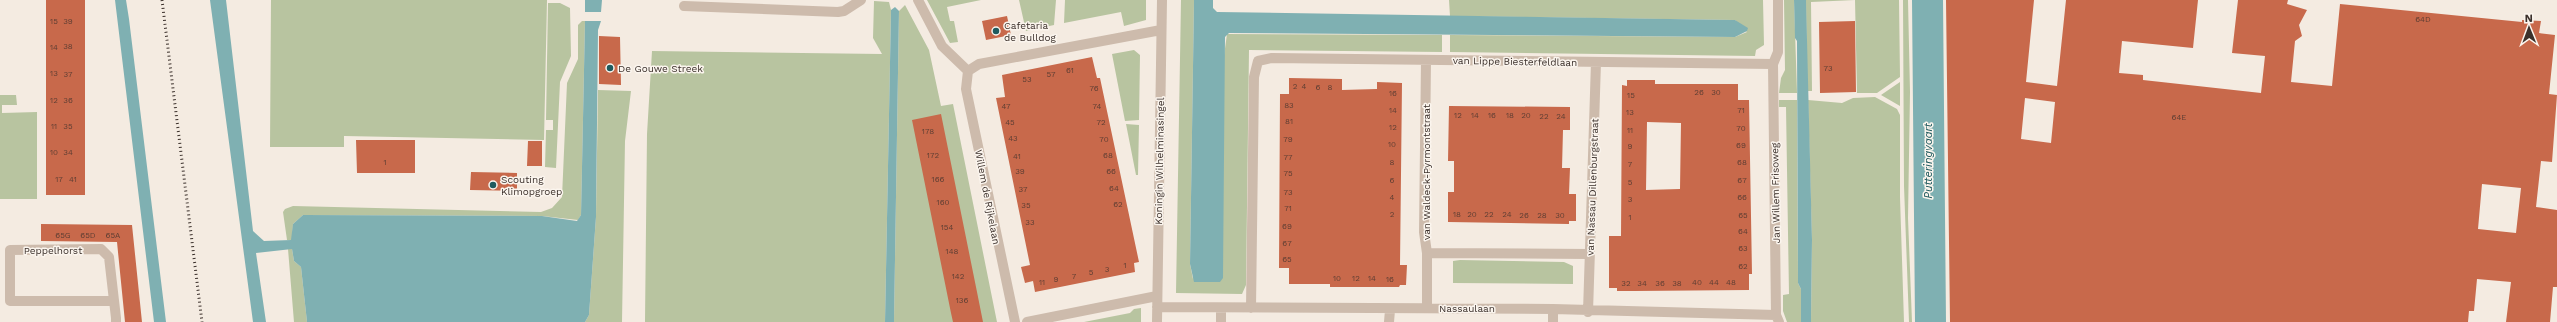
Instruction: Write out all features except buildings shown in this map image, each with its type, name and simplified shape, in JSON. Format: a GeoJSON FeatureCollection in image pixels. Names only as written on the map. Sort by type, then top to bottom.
{"type":"FeatureCollection","features":[{"type":"Feature","properties":{"kind":"street"},"geometry":{"type":"LineString","coordinates":[[684,6],[838,12],[844,11],[861,0]]}},
{"type":"Feature","properties":{"kind":"street"},"geometry":{"type":"LineString","coordinates":[[918,0],[942,46],[968,71],[979,64],[1161,30]]}},
{"type":"Feature","properties":{"kind":"street","name":"Jan Willem Frisoweg"},"geometry":{"type":"LineString","coordinates":[[1778,0],[1778,52],[1773,64],[1778,318]]}},
{"type":"Feature","properties":{"kind":"street","name":"Koningin Wilhelminasingel"},"geometry":{"type":"LineString","coordinates":[[1157,322],[1162,1]]}},
{"type":"Feature","properties":{"kind":"street","name":"van Lippe Biesterfeldlaan"},"geometry":{"type":"LineString","coordinates":[[1251,308],[1254,77],[1258,61],[1272,58],[1773,64]]}},
{"type":"Feature","properties":{"kind":"street","name":"van Waldeck-Pyrmontstraat"},"geometry":{"type":"LineString","coordinates":[[1426,60],[1424,232],[1427,253],[1427,308]]}},
{"type":"Feature","properties":{"kind":"street","name":"van Nassau Dillenburgstraat"},"geometry":{"type":"LineString","coordinates":[[1588,312],[1589,254],[1592,233],[1596,62]]}},
{"type":"Feature","properties":{"kind":"street","name":"Willem de Rijkelaan"},"geometry":{"type":"LineString","coordinates":[[968,71],[966,89],[1015,322]]}},
{"type":"Feature","properties":{"kind":"street","name":"Peppelhorst"},"geometry":{"type":"LineString","coordinates":[[114,301],[10,301],[10,250],[101,249],[109,257],[114,301],[116,322]]}},
{"type":"Feature","properties":{"kind":"street"},"geometry":{"type":"LineString","coordinates":[[1427,253],[1589,254]]}},
{"type":"Feature","properties":{"kind":"street"},"geometry":{"type":"LineString","coordinates":[[1027,322],[1157,296]]}},
{"type":"Feature","properties":{"kind":"street","name":"Nassaulaan"},"geometry":{"type":"LineString","coordinates":[[1157,307],[1390,310],[1427,308],[1553,309],[1588,312],[1778,318]]}},
{"type":"Feature","properties":{"kind":"street"},"geometry":{"type":"LineString","coordinates":[[1221,308],[1221,322]]}},
{"type":"Feature","properties":{"kind":"street"},"geometry":{"type":"LineString","coordinates":[[1553,309],[1553,322]]}},
{"type":"Feature","properties":{"kind":"street"},"geometry":{"type":"LineString","coordinates":[[1389,322],[1390,310]]}},
{"type":"Feature","properties":{"kind":"green space"},"geometry":{"type":"Polygon","coordinates":[[[271,0],[547,0],[544,140],[344,136],[344,147],[270,147],[271,0]]]}},
{"type":"Feature","properties":{"kind":"green space"},"geometry":{"type":"Polygon","coordinates":[[[927,0],[981,0],[947,7],[950,21],[954,21],[958,42],[950,43],[927,0]]]}},
{"type":"Feature","properties":{"kind":"green space"},"geometry":{"type":"Polygon","coordinates":[[[1019,0],[1056,0],[1054,25],[1026,31],[1019,0]]]}},
{"type":"Feature","properties":{"kind":"green space"},"geometry":{"type":"Polygon","coordinates":[[[1065,0],[1146,0],[1146,20],[1124,26],[1121,12],[1064,23],[1065,0]]]}},
{"type":"Feature","properties":{"kind":"green space"},"geometry":{"type":"Polygon","coordinates":[[[1181,0],[1194,0],[1190,264],[1193,279],[1227,34],[1442,35],[1442,52],[1249,50],[1246,285],[1242,294],[1176,293],[1181,0]]]}},
{"type":"Feature","properties":{"kind":"green space"},"geometry":{"type":"Polygon","coordinates":[[[1449,0],[1763,0],[1764,45],[1756,50],[1755,56],[1450,52],[1450,35],[1735,37],[1747,32],[1735,20],[1450,16],[1449,0]]]}},
{"type":"Feature","properties":{"kind":"green space"},"geometry":{"type":"Polygon","coordinates":[[[1784,0],[1794,0],[1797,93],[1779,93],[1781,78],[1785,70],[1784,0]]]}},
{"type":"Feature","properties":{"kind":"green space"},"geometry":{"type":"Polygon","coordinates":[[[1806,0],[1855,0],[1811,2],[1812,91],[1807,91],[1806,0]]]}},
{"type":"Feature","properties":{"kind":"green space"},"geometry":{"type":"Polygon","coordinates":[[[1855,0],[1899,0],[1900,77],[1877,93],[1857,93],[1855,0]]]}},
{"type":"Feature","properties":{"kind":"green space"},"geometry":{"type":"Polygon","coordinates":[[[1903,0],[1908,0],[1910,92],[1908,218],[1912,322],[1909,322],[1904,186],[1903,0]]]}},
{"type":"Feature","properties":{"kind":"green space"},"geometry":{"type":"Polygon","coordinates":[[[874,1],[889,2],[891,10],[885,322],[645,322],[647,134],[652,51],[882,54],[873,38],[874,1]]]}},
{"type":"Feature","properties":{"kind":"green space"},"geometry":{"type":"Polygon","coordinates":[[[548,3],[560,3],[570,8],[571,56],[560,82],[556,168],[545,167],[546,130],[553,130],[553,120],[546,120],[548,3]]]}},
{"type":"Feature","properties":{"kind":"green space"},"geometry":{"type":"Polygon","coordinates":[[[905,5],[929,50],[941,106],[953,104],[997,322],[894,322],[899,11],[905,5]]]}},
{"type":"Feature","properties":{"kind":"green space"},"geometry":{"type":"Polygon","coordinates":[[[582,21],[585,21],[581,215],[578,220],[542,216],[303,215],[293,224],[292,240],[287,240],[283,212],[285,209],[293,206],[541,212],[552,208],[562,197],[567,83],[578,59],[578,25],[582,21]]]}},
{"type":"Feature","properties":{"kind":"green space"},"geometry":{"type":"Polygon","coordinates":[[[1134,50],[1140,55],[1139,120],[1125,121],[1112,54],[1134,50]]]}},
{"type":"Feature","properties":{"kind":"green space"},"geometry":{"type":"Polygon","coordinates":[[[1900,82],[1900,106],[1881,95],[1900,82]]]}},
{"type":"Feature","properties":{"kind":"green space"},"geometry":{"type":"Polygon","coordinates":[[[598,90],[631,91],[625,141],[622,322],[585,322],[589,315],[596,217],[598,90]]]}},
{"type":"Feature","properties":{"kind":"green space"},"geometry":{"type":"Polygon","coordinates":[[[0,95],[16,95],[17,105],[2,105],[2,113],[37,112],[37,199],[0,199],[0,95]]]}},
{"type":"Feature","properties":{"kind":"green space"},"geometry":{"type":"Polygon","coordinates":[[[1875,97],[1897,109],[1900,115],[1900,197],[1904,322],[1811,322],[1812,240],[1808,100],[1842,103],[1853,98],[1875,97]]]}},
{"type":"Feature","properties":{"kind":"green space"},"geometry":{"type":"Polygon","coordinates":[[[1779,100],[1797,100],[1798,283],[1801,289],[1801,322],[1787,322],[1783,311],[1783,295],[1789,294],[1786,107],[1779,107],[1779,100]]]}},
{"type":"Feature","properties":{"kind":"green space"},"geometry":{"type":"Polygon","coordinates":[[[1126,124],[1139,125],[1138,175],[1136,175],[1126,124]]]}},
{"type":"Feature","properties":{"kind":"green space"},"geometry":{"type":"Polygon","coordinates":[[[288,249],[292,249],[294,261],[301,267],[307,322],[294,322],[288,249]]]}},
{"type":"Feature","properties":{"kind":"green space"},"geometry":{"type":"Polygon","coordinates":[[[1453,261],[1564,262],[1573,266],[1573,284],[1453,283],[1453,261]]]}},
{"type":"Feature","properties":{"kind":"green space"},"geometry":{"type":"Polygon","coordinates":[[[1141,308],[1141,322],[1084,322],[1130,313],[1134,309],[1141,308]]]}},
{"type":"Feature","properties":{"kind":"water"},"geometry":{"type":"Polygon","coordinates":[[[115,0],[126,0],[166,322],[154,322],[115,0]]]}},
{"type":"Feature","properties":{"kind":"water"},"geometry":{"type":"Polygon","coordinates":[[[210,0],[226,0],[253,231],[264,241],[291,240],[293,224],[303,215],[542,216],[577,221],[581,215],[585,21],[601,21],[598,30],[596,217],[589,315],[585,322],[307,322],[301,267],[294,261],[292,249],[256,253],[266,322],[253,322],[210,0]]]}},
{"type":"Feature","properties":{"kind":"water"},"geometry":{"type":"Polygon","coordinates":[[[585,0],[602,0],[601,12],[585,12],[585,0]]]}},
{"type":"Feature","properties":{"kind":"water"},"geometry":{"type":"Polygon","coordinates":[[[1194,0],[1213,0],[1213,8],[1217,12],[1735,20],[1748,28],[1747,31],[1735,37],[1229,33],[1225,37],[1223,278],[1220,282],[1194,282],[1190,264],[1194,0]]]}},
{"type":"Feature","properties":{"kind":"water"},"geometry":{"type":"Polygon","coordinates":[[[1794,0],[1806,0],[1812,240],[1811,322],[1801,322],[1801,289],[1798,283],[1797,41],[1795,38],[1794,0]]]}},
{"type":"Feature","properties":{"kind":"water","name":"Putteringvaart"},"geometry":{"type":"Polygon","coordinates":[[[1912,0],[1943,0],[1946,322],[1915,322],[1912,0]]]}},
{"type":"Feature","properties":{"kind":"water"},"geometry":{"type":"Polygon","coordinates":[[[895,7],[899,11],[894,322],[885,322],[891,10],[895,7]]]}},
{"type":"Feature","properties":{"kind":"railway"},"geometry":{"type":"LineString","coordinates":[[162,0],[202,322]]}},
{"type":"Feature","properties":{"kind":"place","name":"Cafetaria de Bulldog"},"geometry":{"type":"Point","coordinates":[996,31]}},
{"type":"Feature","properties":{"kind":"place","name":"De Gouwe Streek"},"geometry":{"type":"Point","coordinates":[610,68]}},
{"type":"Feature","properties":{"kind":"place","name":"Scouting Klimopgroep"},"geometry":{"type":"Point","coordinates":[493,185]}}]}
